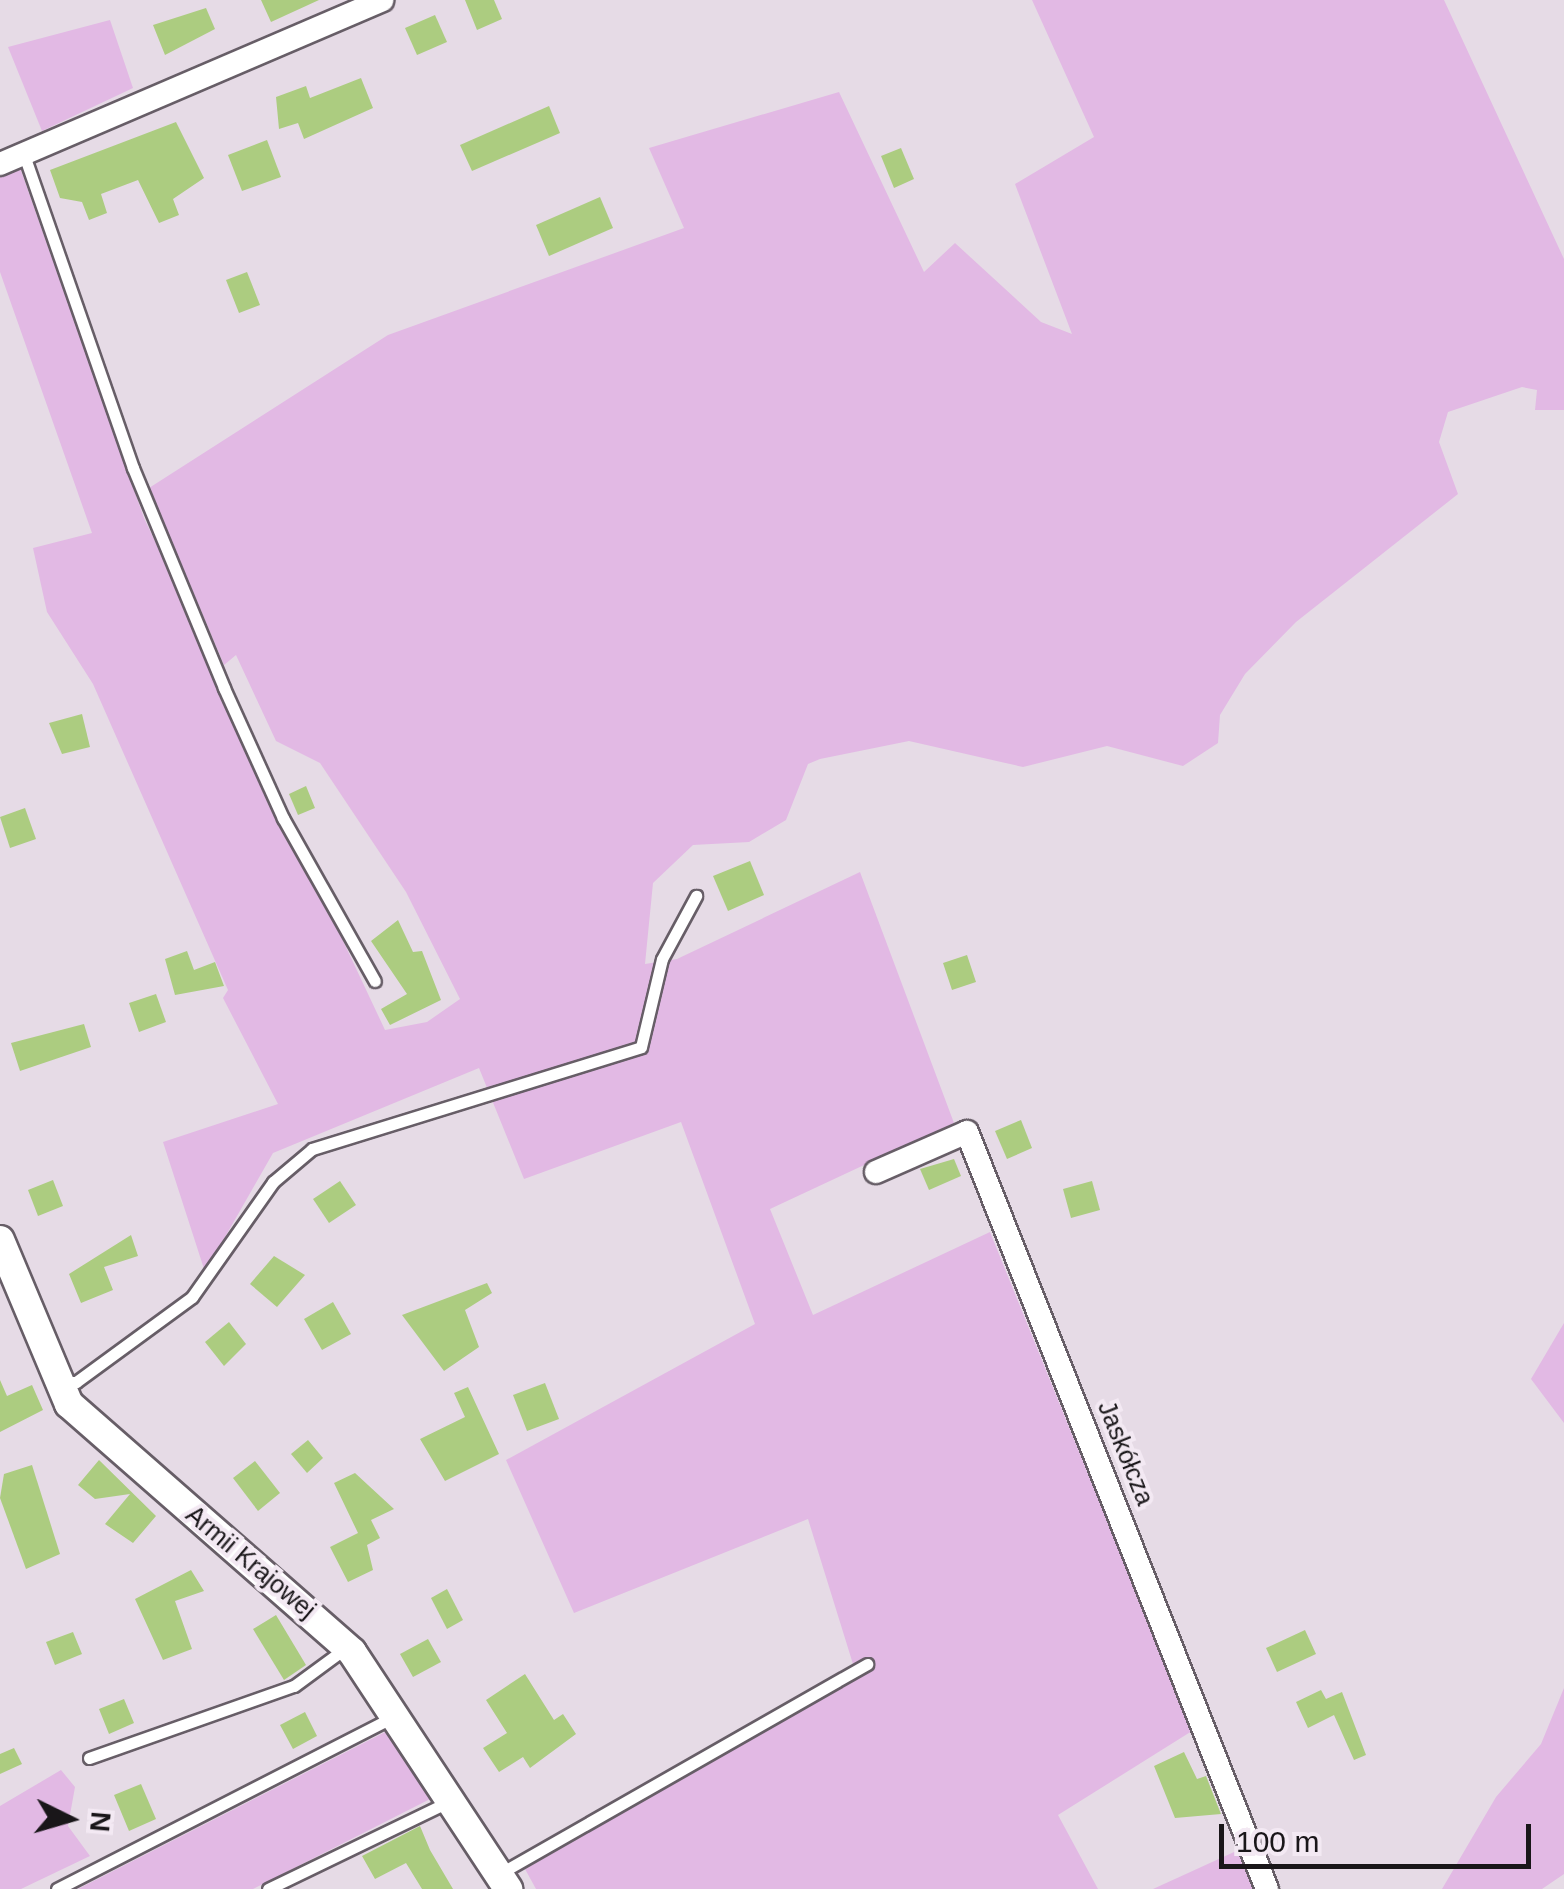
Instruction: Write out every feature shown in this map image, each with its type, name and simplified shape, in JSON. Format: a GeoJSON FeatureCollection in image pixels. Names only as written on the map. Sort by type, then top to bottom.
{"type":"FeatureCollection","features":[{"type":"Feature","properties":{"kind":"street"},"geometry":{"type":"LineString","coordinates":[[0,164],[382,0]]}},
{"type":"Feature","properties":{"kind":"street","name":"Jaskółcza"},"geometry":{"type":"LineString","coordinates":[[876,1172],[967,1132],[1267,1889]]}},
{"type":"Feature","properties":{"kind":"street","name":"Armii Krajowej"},"geometry":{"type":"LineString","coordinates":[[0,1240],[69,1404],[347,1647],[399,1713],[505,1885]]}},
{"type":"Feature","properties":{"kind":"lane"},"geometry":{"type":"LineString","coordinates":[[24,155],[133,468],[224,688],[375,981]]}},
{"type":"Feature","properties":{"kind":"lane"},"geometry":{"type":"LineString","coordinates":[[58,1382],[76,1382],[192,1297],[272,1182],[312,1150],[641,1048],[662,959],[696,896]]}},
{"type":"Feature","properties":{"kind":"lane"},"geometry":{"type":"LineString","coordinates":[[89,1758],[294,1686],[347,1647]]}},
{"type":"Feature","properties":{"kind":"lane"},"geometry":{"type":"LineString","coordinates":[[505,1885],[867,1664]]}},
{"type":"Feature","properties":{"kind":"lane"},"geometry":{"type":"LineString","coordinates":[[57,1889],[375,1734],[399,1713]]}},
{"type":"Feature","properties":{"kind":"lane"},"geometry":{"type":"LineString","coordinates":[[268,1889],[454,1799]]}},
{"type":"Feature","properties":{"kind":"shaded area"},"geometry":{"type":"Polygon","coordinates":[[[1032,0],[1444,0],[1564,259],[1564,410],[1535,410],[1537,390],[1522,387],[1448,412],[1439,442],[1458,494],[1296,622],[1245,674],[1220,715],[1218,743],[1183,766],[1107,746],[1023,767],[909,741],[820,759],[808,764],[786,820],[749,842],[693,845],[653,883],[645,964],[677,959],[860,872],[954,1123],[770,1209],[813,1315],[990,1232],[1192,1731],[1058,1815],[1098,1889],[536,1889],[525,1869],[857,1677],[808,1519],[574,1613],[506,1460],[755,1324],[681,1122],[524,1179],[479,1068],[273,1153],[205,1272],[163,1142],[278,1104],[223,998],[228,990],[93,684],[47,612],[33,548],[92,533],[0,272],[0,173],[19,165],[144,518],[385,1030],[427,1022],[460,999],[406,892],[320,763],[276,741],[236,655],[224,665],[149,488],[388,335],[684,228],[649,148],[839,92],[924,272],[955,243],[1041,322],[1072,334],[1015,184],[1094,137],[1032,0]]]}},
{"type":"Feature","properties":{"kind":"shaded area"},"geometry":{"type":"Polygon","coordinates":[[[110,20],[133,88],[42,131],[8,47],[110,20]]]}},
{"type":"Feature","properties":{"kind":"shaded area"},"geometry":{"type":"Polygon","coordinates":[[[1564,1323],[1564,1423],[1531,1379],[1564,1323]]]}},
{"type":"Feature","properties":{"kind":"shaded area"},"geometry":{"type":"Polygon","coordinates":[[[1564,1688],[1564,1874],[1542,1889],[1442,1889],[1496,1797],[1541,1744],[1564,1688]]]}},
{"type":"Feature","properties":{"kind":"shaded area"},"geometry":{"type":"Polygon","coordinates":[[[395,1727],[434,1797],[253,1889],[78,1889],[395,1727]]]}},
{"type":"Feature","properties":{"kind":"shaded area"},"geometry":{"type":"Polygon","coordinates":[[[61,1770],[75,1787],[68,1826],[90,1856],[21,1889],[0,1889],[0,1806],[61,1770]]]}},
{"type":"Feature","properties":{"kind":"shaded area"},"geometry":{"type":"Polygon","coordinates":[[[1245,1847],[1260,1889],[1153,1889],[1245,1847]]]}},
{"type":"Feature","properties":{"kind":"building"},"geometry":{"type":"Polygon","coordinates":[[[261,0],[319,0],[271,22],[261,0]]]}},
{"type":"Feature","properties":{"kind":"building"},"geometry":{"type":"Polygon","coordinates":[[[465,0],[494,0],[502,19],[477,30],[465,0]]]}},
{"type":"Feature","properties":{"kind":"building"},"geometry":{"type":"Polygon","coordinates":[[[206,8],[215,29],[165,55],[153,25],[206,8]]]}},
{"type":"Feature","properties":{"kind":"building"},"geometry":{"type":"Polygon","coordinates":[[[435,15],[447,42],[417,55],[405,28],[435,15]]]}},
{"type":"Feature","properties":{"kind":"building"},"geometry":{"type":"Polygon","coordinates":[[[361,78],[373,108],[304,139],[298,123],[279,129],[276,97],[306,86],[310,98],[361,78]]]}},
{"type":"Feature","properties":{"kind":"building"},"geometry":{"type":"Polygon","coordinates":[[[549,106],[560,133],[472,171],[460,145],[549,106]]]}},
{"type":"Feature","properties":{"kind":"building"},"geometry":{"type":"Polygon","coordinates":[[[176,122],[204,178],[173,199],[179,215],[159,223],[138,180],[101,194],[107,213],[89,220],[82,202],[60,198],[50,170],[176,122]]]}},
{"type":"Feature","properties":{"kind":"building"},"geometry":{"type":"Polygon","coordinates":[[[267,140],[281,177],[242,191],[228,155],[267,140]]]}},
{"type":"Feature","properties":{"kind":"building"},"geometry":{"type":"Polygon","coordinates":[[[901,148],[914,179],[894,188],[881,156],[901,148]]]}},
{"type":"Feature","properties":{"kind":"building"},"geometry":{"type":"Polygon","coordinates":[[[600,197],[613,228],[549,256],[536,225],[600,197]]]}},
{"type":"Feature","properties":{"kind":"building"},"geometry":{"type":"Polygon","coordinates":[[[247,272],[260,305],[239,313],[226,280],[247,272]]]}},
{"type":"Feature","properties":{"kind":"building"},"geometry":{"type":"Polygon","coordinates":[[[82,714],[90,747],[62,754],[49,723],[82,714]]]}},
{"type":"Feature","properties":{"kind":"building"},"geometry":{"type":"Polygon","coordinates":[[[306,786],[315,808],[298,815],[289,794],[306,786]]]}},
{"type":"Feature","properties":{"kind":"building"},"geometry":{"type":"Polygon","coordinates":[[[25,808],[36,839],[10,848],[0,817],[25,808]]]}},
{"type":"Feature","properties":{"kind":"building"},"geometry":{"type":"Polygon","coordinates":[[[750,861],[764,895],[728,911],[713,876],[750,861]]]}},
{"type":"Feature","properties":{"kind":"building"},"geometry":{"type":"Polygon","coordinates":[[[398,920],[413,952],[422,951],[441,1000],[390,1025],[381,1009],[407,994],[371,941],[398,920]]]}},
{"type":"Feature","properties":{"kind":"building"},"geometry":{"type":"Polygon","coordinates":[[[187,951],[194,970],[215,962],[224,986],[175,995],[165,959],[187,951]]]}},
{"type":"Feature","properties":{"kind":"building"},"geometry":{"type":"Polygon","coordinates":[[[967,955],[976,982],[952,990],[943,963],[967,955]]]}},
{"type":"Feature","properties":{"kind":"building"},"geometry":{"type":"Polygon","coordinates":[[[156,994],[166,1022],[139,1032],[129,1003],[156,994]]]}},
{"type":"Feature","properties":{"kind":"building"},"geometry":{"type":"Polygon","coordinates":[[[84,1024],[91,1047],[20,1071],[11,1043],[84,1024]]]}},
{"type":"Feature","properties":{"kind":"building"},"geometry":{"type":"Polygon","coordinates":[[[1021,1120],[1032,1148],[1007,1159],[995,1131],[1021,1120]]]}},
{"type":"Feature","properties":{"kind":"building"},"geometry":{"type":"Polygon","coordinates":[[[954,1159],[961,1176],[929,1190],[920,1169],[954,1159]]]}},
{"type":"Feature","properties":{"kind":"building"},"geometry":{"type":"Polygon","coordinates":[[[53,1180],[63,1206],[38,1216],[28,1190],[53,1180]]]}},
{"type":"Feature","properties":{"kind":"building"},"geometry":{"type":"Polygon","coordinates":[[[340,1181],[356,1205],[329,1223],[313,1199],[340,1181]]]}},
{"type":"Feature","properties":{"kind":"building"},"geometry":{"type":"Polygon","coordinates":[[[1092,1181],[1100,1210],[1071,1218],[1063,1189],[1092,1181]]]}},
{"type":"Feature","properties":{"kind":"building"},"geometry":{"type":"Polygon","coordinates":[[[131,1235],[138,1256],[104,1267],[113,1290],[81,1303],[69,1274],[131,1235]]]}},
{"type":"Feature","properties":{"kind":"building"},"geometry":{"type":"Polygon","coordinates":[[[274,1256],[305,1275],[277,1307],[250,1284],[274,1256]]]}},
{"type":"Feature","properties":{"kind":"building"},"geometry":{"type":"Polygon","coordinates":[[[487,1283],[492,1293],[465,1310],[479,1347],[444,1371],[402,1315],[487,1283]]]}},
{"type":"Feature","properties":{"kind":"building"},"geometry":{"type":"Polygon","coordinates":[[[333,1302],[351,1334],[322,1350],[304,1319],[333,1302]]]}},
{"type":"Feature","properties":{"kind":"building"},"geometry":{"type":"Polygon","coordinates":[[[229,1322],[246,1344],[224,1366],[205,1342],[229,1322]]]}},
{"type":"Feature","properties":{"kind":"building"},"geometry":{"type":"Polygon","coordinates":[[[0,1380],[7,1396],[32,1385],[43,1410],[0,1432],[0,1380]]]}},
{"type":"Feature","properties":{"kind":"building"},"geometry":{"type":"Polygon","coordinates":[[[545,1383],[559,1419],[527,1431],[513,1395],[545,1383]]]}},
{"type":"Feature","properties":{"kind":"building"},"geometry":{"type":"Polygon","coordinates":[[[468,1387],[499,1454],[445,1481],[420,1439],[465,1417],[454,1393],[468,1387]]]}},
{"type":"Feature","properties":{"kind":"building"},"geometry":{"type":"Polygon","coordinates":[[[308,1440],[323,1458],[307,1473],[291,1454],[308,1440]]]}},
{"type":"Feature","properties":{"kind":"building"},"geometry":{"type":"Polygon","coordinates":[[[99,1460],[156,1516],[133,1543],[105,1524],[130,1494],[95,1499],[78,1485],[99,1460]]]}},
{"type":"Feature","properties":{"kind":"building"},"geometry":{"type":"Polygon","coordinates":[[[255,1461],[280,1493],[258,1511],[233,1478],[255,1461]]]}},
{"type":"Feature","properties":{"kind":"building"},"geometry":{"type":"Polygon","coordinates":[[[32,1465],[60,1554],[26,1569],[0,1498],[4,1474],[32,1465]]]}},
{"type":"Feature","properties":{"kind":"building"},"geometry":{"type":"Polygon","coordinates":[[[355,1473],[394,1509],[371,1520],[380,1538],[367,1545],[373,1570],[348,1582],[330,1547],[358,1533],[334,1483],[355,1473]]]}},
{"type":"Feature","properties":{"kind":"building"},"geometry":{"type":"Polygon","coordinates":[[[191,1570],[204,1591],[175,1601],[192,1649],[163,1660],[135,1599],[191,1570]]]}},
{"type":"Feature","properties":{"kind":"building"},"geometry":{"type":"Polygon","coordinates":[[[447,1589],[463,1620],[447,1629],[431,1598],[447,1589]]]}},
{"type":"Feature","properties":{"kind":"building"},"geometry":{"type":"Polygon","coordinates":[[[276,1615],[306,1665],[284,1680],[253,1629],[276,1615]]]}},
{"type":"Feature","properties":{"kind":"building"},"geometry":{"type":"Polygon","coordinates":[[[1305,1630],[1316,1654],[1277,1672],[1266,1648],[1305,1630]]]}},
{"type":"Feature","properties":{"kind":"building"},"geometry":{"type":"Polygon","coordinates":[[[73,1632],[82,1654],[55,1665],[46,1642],[73,1632]]]}},
{"type":"Feature","properties":{"kind":"building"},"geometry":{"type":"Polygon","coordinates":[[[428,1639],[441,1662],[413,1677],[400,1654],[428,1639]]]}},
{"type":"Feature","properties":{"kind":"building"},"geometry":{"type":"Polygon","coordinates":[[[525,1674],[554,1720],[563,1714],[576,1734],[530,1768],[523,1757],[499,1772],[483,1748],[507,1733],[486,1700],[525,1674]]]}},
{"type":"Feature","properties":{"kind":"building"},"geometry":{"type":"Polygon","coordinates":[[[1321,1690],[1326,1699],[1342,1692],[1366,1755],[1354,1760],[1334,1715],[1308,1728],[1296,1702],[1321,1690]]]}},
{"type":"Feature","properties":{"kind":"building"},"geometry":{"type":"Polygon","coordinates":[[[124,1699],[134,1723],[109,1734],[99,1709],[124,1699]]]}},
{"type":"Feature","properties":{"kind":"building"},"geometry":{"type":"Polygon","coordinates":[[[305,1712],[317,1736],[293,1749],[280,1725],[305,1712]]]}},
{"type":"Feature","properties":{"kind":"building"},"geometry":{"type":"Polygon","coordinates":[[[14,1748],[22,1764],[0,1774],[0,1754],[14,1748]]]}},
{"type":"Feature","properties":{"kind":"building"},"geometry":{"type":"Polygon","coordinates":[[[1184,1752],[1197,1779],[1206,1776],[1221,1814],[1175,1818],[1154,1766],[1184,1752]]]}},
{"type":"Feature","properties":{"kind":"building"},"geometry":{"type":"Polygon","coordinates":[[[141,1784],[156,1819],[129,1831],[114,1795],[141,1784]]]}},
{"type":"Feature","properties":{"kind":"building"},"geometry":{"type":"Polygon","coordinates":[[[420,1826],[453,1889],[422,1889],[406,1863],[375,1879],[362,1856],[420,1826]]]}}]}
